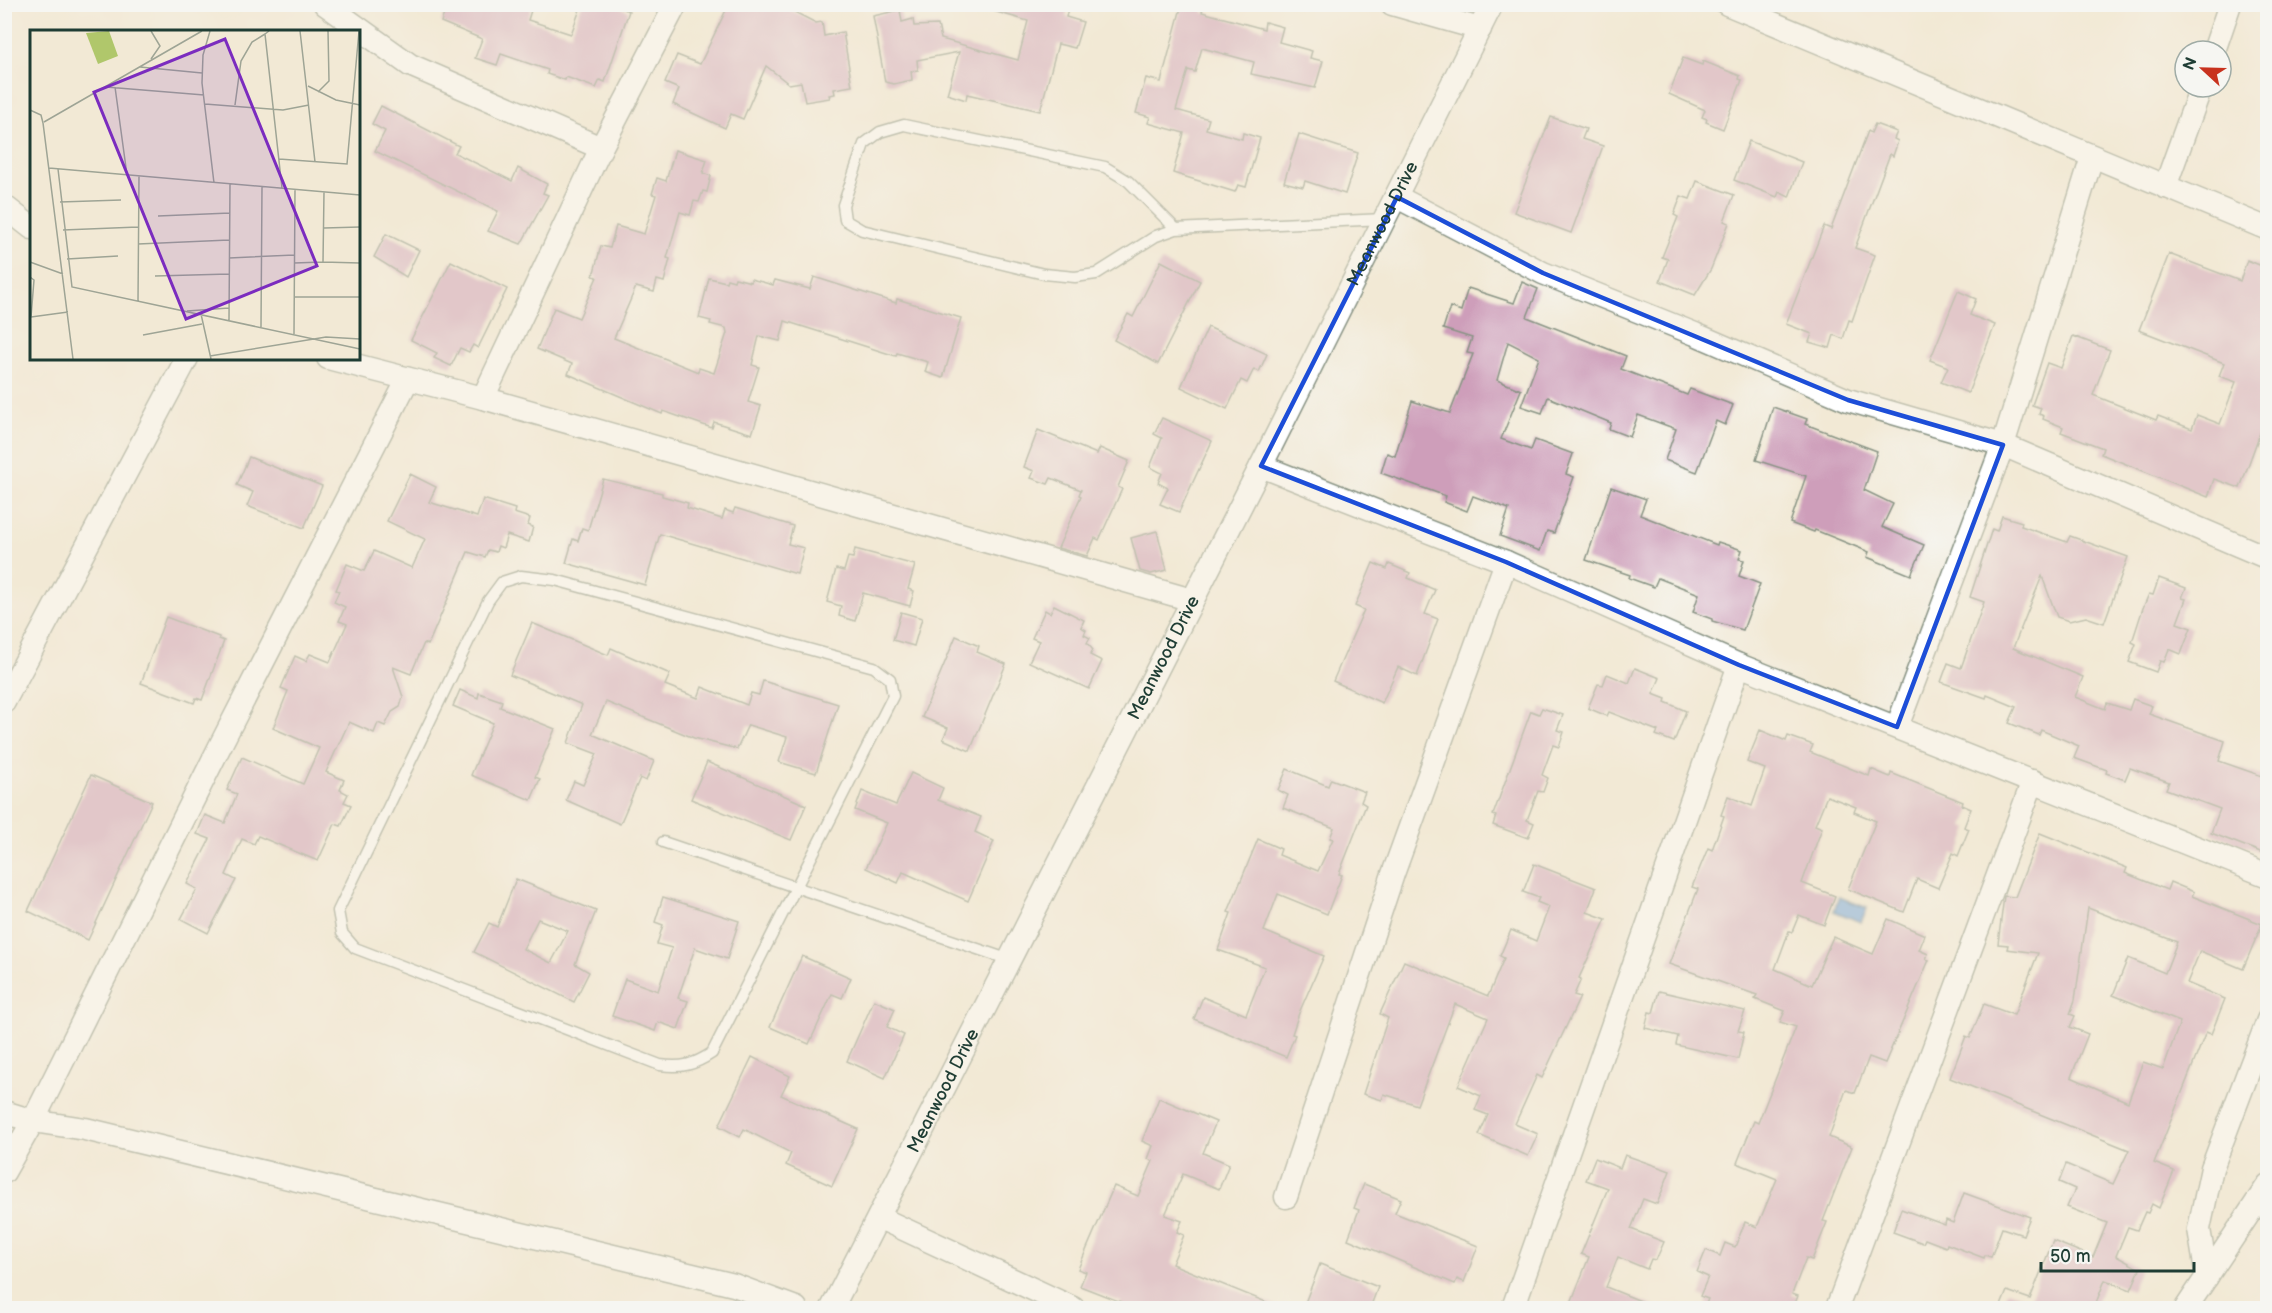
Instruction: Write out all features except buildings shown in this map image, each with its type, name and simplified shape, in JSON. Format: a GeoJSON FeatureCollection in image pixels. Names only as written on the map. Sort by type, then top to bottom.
{"type":"FeatureCollection","features":[{"type":"Feature","properties":{"kind":"street"},"geometry":{"type":"LineString","coordinates":[[325,4],[410,65],[601,148]]}},
{"type":"Feature","properties":{"kind":"street"},"geometry":{"type":"LineString","coordinates":[[483,398],[601,148],[676,4]]}},
{"type":"Feature","properties":{"kind":"street"},"geometry":{"type":"LineString","coordinates":[[1392,4],[1480,29]]}},
{"type":"Feature","properties":{"kind":"street","name":"Meanwood Drive"},"geometry":{"type":"LineString","coordinates":[[832,1308],[880,1218],[1261,466],[1492,4]]}},
{"type":"Feature","properties":{"kind":"street"},"geometry":{"type":"LineString","coordinates":[[1727,4],[2268,229]]}},
{"type":"Feature","properties":{"kind":"street"},"geometry":{"type":"LineString","coordinates":[[2218,39],[2230,4]]}},
{"type":"Feature","properties":{"kind":"street"},"geometry":{"type":"LineString","coordinates":[[2165,187],[2197,99]]}},
{"type":"Feature","properties":{"kind":"street"},"geometry":{"type":"LineString","coordinates":[[1897,727],[2003,446],[2092,157]]}},
{"type":"Feature","properties":{"kind":"street"},"geometry":{"type":"LineString","coordinates":[[1397,197],[1543,273],[1695,334],[1848,400],[2003,446],[2268,558]]}},
{"type":"Feature","properties":{"kind":"street"},"geometry":{"type":"LineString","coordinates":[[4,206],[30,226]]}},
{"type":"Feature","properties":{"kind":"street"},"geometry":{"type":"LineString","coordinates":[[5,699],[186,360]]}},
{"type":"Feature","properties":{"kind":"street"},"geometry":{"type":"LineString","coordinates":[[336,360],[483,398],[1192,600]]}},
{"type":"Feature","properties":{"kind":"street"},"geometry":{"type":"LineString","coordinates":[[4,1172],[33,1121],[221,744],[408,379]]}},
{"type":"Feature","properties":{"kind":"street"},"geometry":{"type":"LineString","coordinates":[[1261,466],[1506,562],[1738,665],[2268,876]]}},
{"type":"Feature","properties":{"kind":"street"},"geometry":{"type":"LineString","coordinates":[[1286,1197],[1393,874],[1506,562]]}},
{"type":"Feature","properties":{"kind":"street"},"geometry":{"type":"LineString","coordinates":[[1512,1308],[1738,665]]}},
{"type":"Feature","properties":{"kind":"street"},"geometry":{"type":"LineString","coordinates":[[1837,1308],[2033,781]]}},
{"type":"Feature","properties":{"kind":"street"},"geometry":{"type":"LineString","coordinates":[[2207,1277],[2199,1229],[2212,1168],[2268,1020]]}},
{"type":"Feature","properties":{"kind":"street"},"geometry":{"type":"LineString","coordinates":[[4,1112],[33,1121],[84,1129],[722,1282],[766,1295],[796,1308]]}},
{"type":"Feature","properties":{"kind":"street"},"geometry":{"type":"LineString","coordinates":[[2186,1308],[2268,1185]]}},
{"type":"Feature","properties":{"kind":"street"},"geometry":{"type":"LineString","coordinates":[[880,1218],[1073,1308]]}},
{"type":"Feature","properties":{"kind":"lane"},"geometry":{"type":"LineString","coordinates":[[1176,229],[1128,180],[1105,167],[904,125],[880,132],[864,144],[843,205],[845,220],[862,230],[1044,274],[1076,277],[1096,274],[1156,236],[1176,229],[1386,219]]}},
{"type":"Feature","properties":{"kind":"lane"},"geometry":{"type":"LineString","coordinates":[[521,576],[555,580],[874,667],[890,678],[892,696],[798,888],[712,1053],[698,1062],[681,1068],[660,1065],[355,948],[342,933],[338,910],[488,601],[502,582],[521,576]]}},
{"type":"Feature","properties":{"kind":"lane"},"geometry":{"type":"LineString","coordinates":[[663,842],[1010,960]]}},
{"type":"Feature","properties":{"kind":"highlighted area"},"geometry":{"type":"Polygon","coordinates":[[[1397,197],[1543,273],[1848,400],[2003,445],[1897,727],[1739,665],[1506,562],[1261,466],[1397,197]]]}},
{"type":"Feature","properties":{"kind":"water"},"geometry":{"type":"Polygon","coordinates":[[[1839,897],[1867,908],[1861,922],[1834,911],[1839,897]]]}}]}
